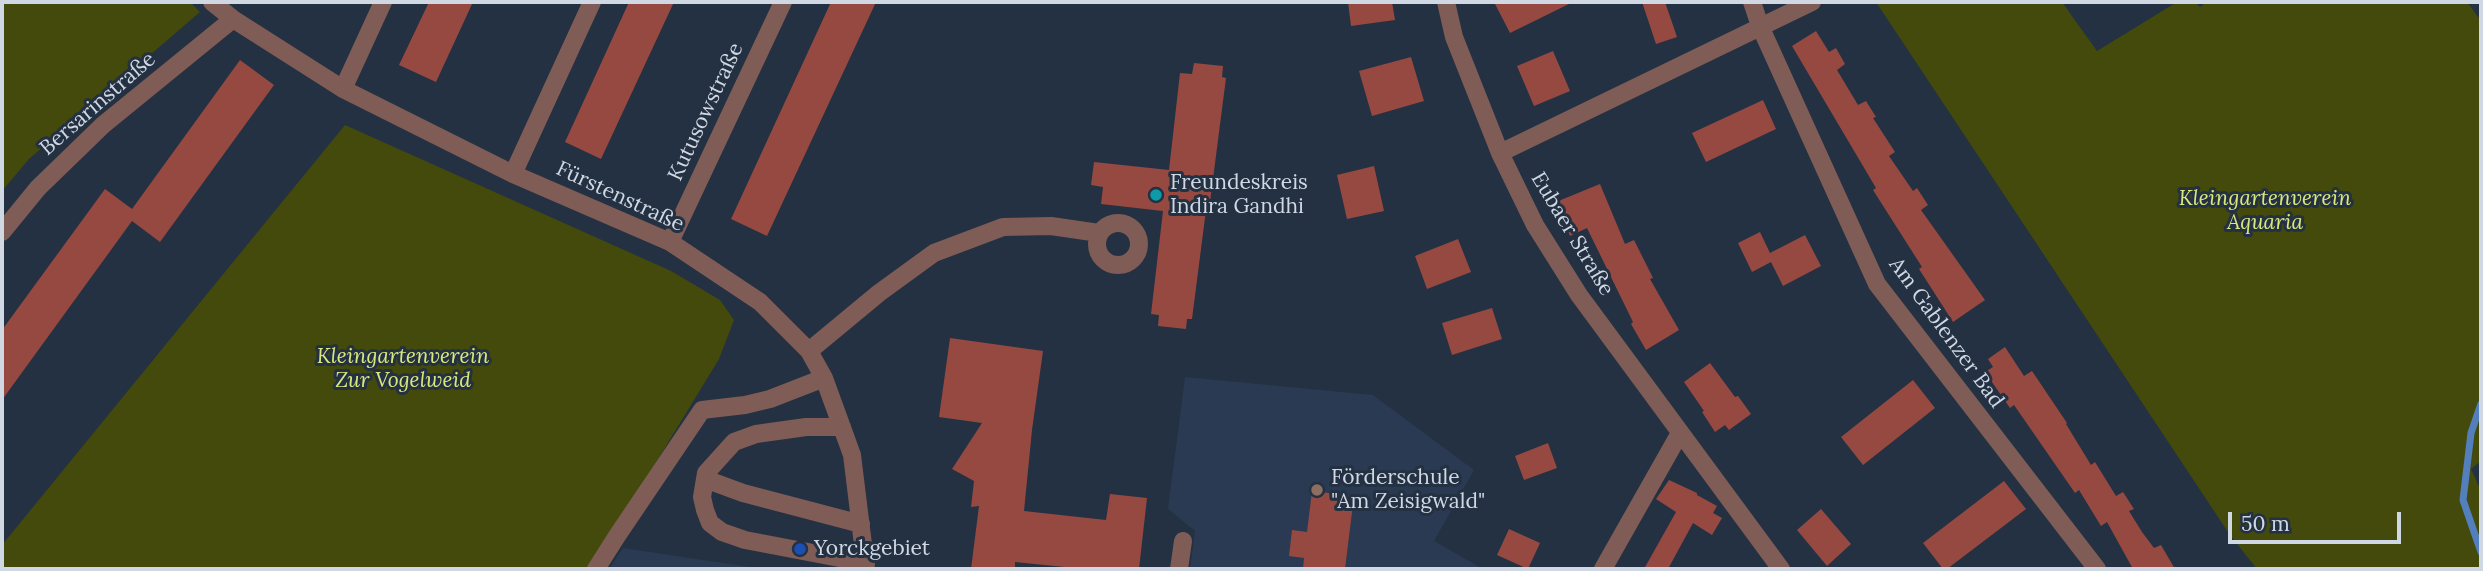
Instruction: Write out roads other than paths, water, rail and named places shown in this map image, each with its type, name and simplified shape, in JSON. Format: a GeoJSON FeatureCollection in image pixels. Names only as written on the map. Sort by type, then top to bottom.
{"type":"FeatureCollection","features":[{"type":"Feature","properties":{"kind":"street","name":"Fürstenstraße"},"geometry":{"type":"LineString","coordinates":[[212,2],[233,19],[343,89],[513,174],[670,242],[760,302],[810,351],[824,378],[852,455],[866,566]]}},
{"type":"Feature","properties":{"kind":"street"},"geometry":{"type":"LineString","coordinates":[[343,89],[383,2]]}},
{"type":"Feature","properties":{"kind":"street"},"geometry":{"type":"LineString","coordinates":[[513,174],[593,2]]}},
{"type":"Feature","properties":{"kind":"street","name":"Kutusowstraße"},"geometry":{"type":"LineString","coordinates":[[670,242],[783,2]]}},
{"type":"Feature","properties":{"kind":"street","name":"Eubaer Straße"},"geometry":{"type":"LineString","coordinates":[[1446,2],[1454,37],[1500,153],[1535,225],[1579,295],[1781,569]]}},
{"type":"Feature","properties":{"kind":"street","name":"Am Gablenzer Bad"},"geometry":{"type":"LineString","coordinates":[[1752,2],[1760,26],[1877,284],[2097,569]]}},
{"type":"Feature","properties":{"kind":"street"},"geometry":{"type":"LineString","coordinates":[[1500,153],[1812,2]]}},
{"type":"Feature","properties":{"kind":"street","name":"Bersarinstraße"},"geometry":{"type":"LineString","coordinates":[[2,232],[38,188],[103,125],[233,19]]}},
{"type":"Feature","properties":{"kind":"street"},"geometry":{"type":"LineString","coordinates":[[810,351],[878,293],[934,253],[1003,227],[1051,226],[1099,233]]}},
{"type":"Feature","properties":{"kind":"street"},"geometry":{"type":"LineString","coordinates":[[596,569],[702,410],[770,399],[824,378]]}},
{"type":"Feature","properties":{"kind":"street"},"geometry":{"type":"LineString","coordinates":[[842,427],[806,426],[756,434],[734,442],[706,473],[702,497],[710,523],[722,532],[745,540],[866,566]]}},
{"type":"Feature","properties":{"kind":"street"},"geometry":{"type":"LineString","coordinates":[[1603,569],[1680,433]]}},
{"type":"Feature","properties":{"kind":"street"},"geometry":{"type":"LineString","coordinates":[[705,479],[743,493],[861,524]]}},
{"type":"Feature","properties":{"kind":"street"},"geometry":{"type":"LineString","coordinates":[[1179,569],[1183,541]]}},
{"type":"Feature","properties":{"kind":"waterway"},"geometry":{"type":"LineString","coordinates":[[2481,404],[2471,433],[2463,500],[2481,552]]}},
{"type":"Feature","properties":{"kind":"place","name":"Freundeskreis Indira Gandhi"},"geometry":{"type":"Point","coordinates":[1156,195]}},
{"type":"Feature","properties":{"kind":"place","name":"Förderschule \"Am Zeisigwald\""},"geometry":{"type":"Point","coordinates":[1317,490]}},
{"type":"Feature","properties":{"kind":"place","name":"Yorckgebiet"},"geometry":{"type":"Point","coordinates":[800,549]}},
{"type":"Feature","properties":{"kind":"park label","name":"Kleingartenverein Aquaria"},"geometry":{"type":"Point","coordinates":[2265,211]}},
{"type":"Feature","properties":{"kind":"park label","name":"Kleingartenverein Zur Vogelweid"},"geometry":{"type":"Point","coordinates":[403,369]}}]}
